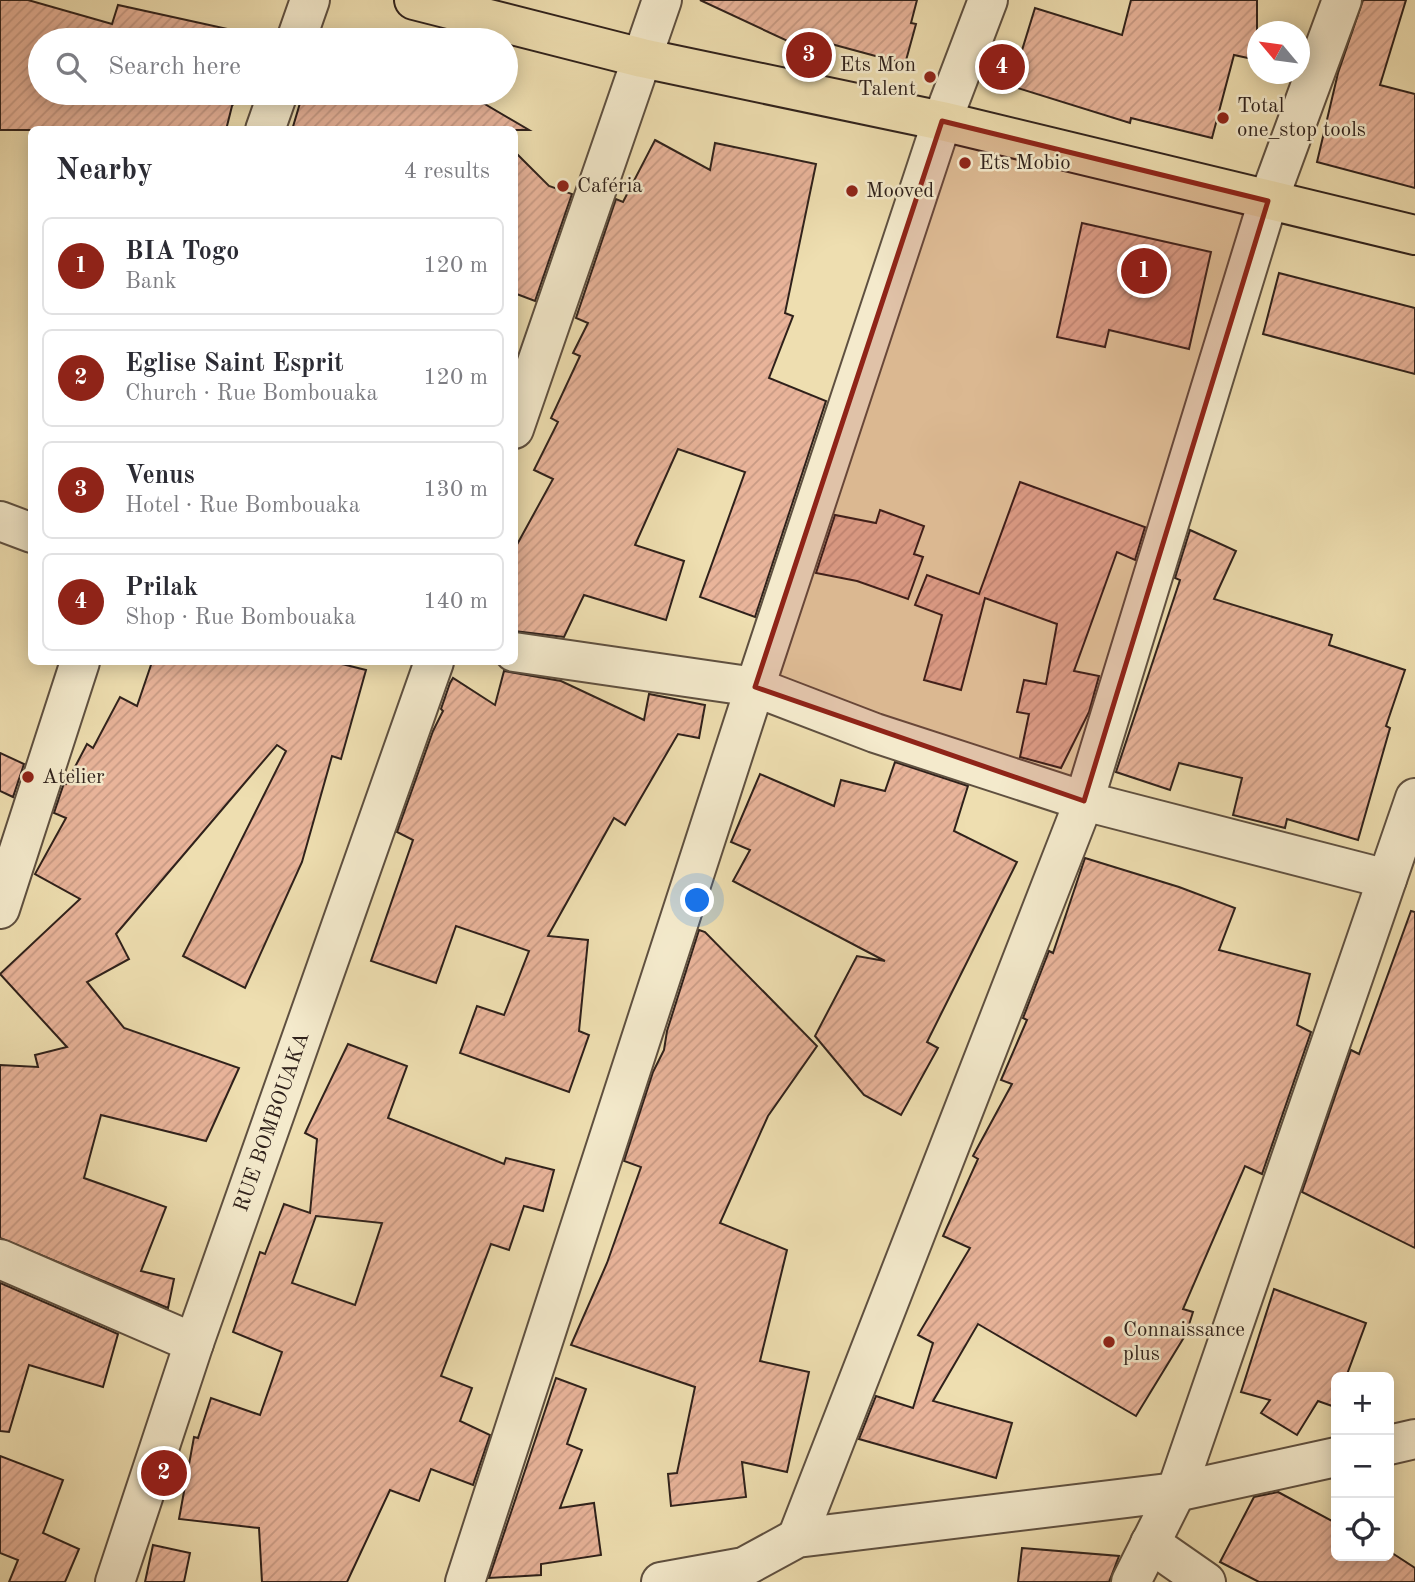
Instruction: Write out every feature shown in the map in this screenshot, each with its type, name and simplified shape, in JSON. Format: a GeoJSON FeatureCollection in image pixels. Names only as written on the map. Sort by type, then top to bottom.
{"type":"FeatureCollection","features":[{"type":"Feature","properties":{"kind":"main road"},"geometry":{"type":"LineString","coordinates":[[414,0],[642,58],[942,121],[1415,235]]}},
{"type":"Feature","properties":{"kind":"street"},"geometry":{"type":"LineString","coordinates":[[300,28],[310,0]]}},
{"type":"Feature","properties":{"kind":"street"},"geometry":{"type":"LineString","coordinates":[[518,417],[662,0]]}},
{"type":"Feature","properties":{"kind":"street"},"geometry":{"type":"LineString","coordinates":[[465,1582],[942,121],[988,0]]}},
{"type":"Feature","properties":{"kind":"street"},"geometry":{"type":"LineString","coordinates":[[797,1538],[1084,800],[1268,201],[1342,0]]}},
{"type":"Feature","properties":{"kind":"street"},"geometry":{"type":"LineString","coordinates":[[266,126],[274,105]]}},
{"type":"Feature","properties":{"kind":"street"},"geometry":{"type":"LineString","coordinates":[[0,521],[28,532]]}},
{"type":"Feature","properties":{"kind":"street"},"geometry":{"type":"LineString","coordinates":[[518,653],[755,687],[875,733],[1084,800],[1387,879]]}},
{"type":"Feature","properties":{"kind":"street"},"geometry":{"type":"LineString","coordinates":[[0,909],[79,665]]}},
{"type":"Feature","properties":{"kind":"street","name":"RUE BOMBOUAKA"},"geometry":{"type":"LineString","coordinates":[[115,1582],[194,1343],[433,665]]}},
{"type":"Feature","properties":{"kind":"street"},"geometry":{"type":"LineString","coordinates":[[1131,1582],[1176,1492],[1415,798]]}},
{"type":"Feature","properties":{"kind":"street"},"geometry":{"type":"LineString","coordinates":[[0,1259],[194,1343]]}},
{"type":"Feature","properties":{"kind":"street"},"geometry":{"type":"LineString","coordinates":[[1394,1444],[1415,1439]]}},
{"type":"Feature","properties":{"kind":"street"},"geometry":{"type":"LineString","coordinates":[[661,1582],[741,1575],[797,1538],[1176,1492],[1331,1458]]}},
{"type":"Feature","properties":{"kind":"street"},"geometry":{"type":"LineString","coordinates":[[1150,1543],[1206,1582]]}},
{"type":"Feature","properties":{"kind":"highlighted area"},"geometry":{"type":"Polygon","coordinates":[[[942,121],[1268,201],[1084,801],[755,687],[942,121]]]}},
{"type":"Feature","properties":{"kind":"building"},"geometry":{"type":"Polygon","coordinates":[[[0,0],[28,0],[112,24],[118,5],[223,28],[28,28],[28,105],[233,105],[227,126],[28,126],[28,130],[0,130],[0,0]]]}},
{"type":"Feature","properties":{"kind":"building"},"geometry":{"type":"Polygon","coordinates":[[[700,0],[917,0],[911,23],[916,24],[905,64],[798,35],[794,44],[700,0]]]}},
{"type":"Feature","properties":{"kind":"building"},"geometry":{"type":"Polygon","coordinates":[[[1131,0],[1257,0],[1257,21],[1247,21],[1247,58],[1234,55],[1212,138],[1131,118],[1130,123],[1011,86],[1035,8],[1122,35],[1131,0]]]}},
{"type":"Feature","properties":{"kind":"building"},"geometry":{"type":"Polygon","coordinates":[[[1363,0],[1406,0],[1380,85],[1415,94],[1415,188],[1317,162],[1338,73],[1363,0]]]}},
{"type":"Feature","properties":{"kind":"building"},"geometry":{"type":"Polygon","coordinates":[[[299,105],[486,105],[529,130],[518,130],[518,126],[293,126],[299,105]]]}},
{"type":"Feature","properties":{"kind":"building"},"geometry":{"type":"Polygon","coordinates":[[[655,140],[710,170],[715,143],[816,164],[785,313],[793,316],[769,378],[826,401],[755,617],[700,597],[745,472],[678,449],[635,545],[684,561],[666,620],[584,595],[564,637],[518,631],[518,543],[553,479],[534,470],[558,422],[551,418],[580,356],[573,353],[588,323],[576,318],[616,199],[623,202],[655,140]]]}},
{"type":"Feature","properties":{"kind":"building"},"geometry":{"type":"Polygon","coordinates":[[[518,155],[549,186],[572,194],[535,301],[518,295],[518,155]]]}},
{"type":"Feature","properties":{"kind":"building"},"geometry":{"type":"Polygon","coordinates":[[[1082,223],[1211,252],[1189,349],[1109,330],[1105,347],[1057,337],[1082,223]]]}},
{"type":"Feature","properties":{"kind":"building"},"geometry":{"type":"Polygon","coordinates":[[[1279,273],[1415,308],[1415,374],[1263,334],[1279,273]]]}},
{"type":"Feature","properties":{"kind":"building"},"geometry":{"type":"Polygon","coordinates":[[[1020,482],[1145,527],[1135,560],[1117,552],[1074,671],[1099,676],[1089,712],[1061,768],[1020,757],[1029,714],[1017,712],[1024,680],[1046,684],[1057,624],[985,598],[961,690],[924,680],[942,615],[915,605],[927,575],[979,594],[1020,482]]]}},
{"type":"Feature","properties":{"kind":"building"},"geometry":{"type":"Polygon","coordinates":[[[880,510],[924,526],[914,554],[923,557],[908,599],[857,581],[816,573],[835,515],[876,523],[880,510]]]}},
{"type":"Feature","properties":{"kind":"building"},"geometry":{"type":"Polygon","coordinates":[[[1190,530],[1236,551],[1214,599],[1332,635],[1329,645],[1405,670],[1386,726],[1390,728],[1358,840],[1287,819],[1285,828],[1233,815],[1242,778],[1179,763],[1170,790],[1116,772],[1180,580],[1175,578],[1190,530]]]}},
{"type":"Feature","properties":{"kind":"building"},"geometry":{"type":"Polygon","coordinates":[[[151,665],[346,665],[366,670],[341,759],[332,756],[302,862],[245,988],[183,956],[286,751],[277,745],[116,934],[129,959],[87,982],[124,1028],[239,1068],[206,1141],[101,1115],[84,1178],[166,1207],[141,1271],[174,1279],[168,1308],[0,1238],[0,1065],[38,1067],[35,1055],[67,1047],[0,974],[80,899],[35,874],[66,818],[54,813],[64,783],[66,784],[87,744],[93,748],[120,697],[137,706],[151,665]]]}},
{"type":"Feature","properties":{"kind":"building"},"geometry":{"type":"Polygon","coordinates":[[[504,671],[561,681],[644,720],[649,694],[705,705],[699,738],[678,734],[625,825],[614,818],[548,936],[588,940],[579,1031],[589,1035],[569,1092],[460,1053],[477,1006],[504,1015],[529,951],[456,926],[436,983],[371,961],[413,840],[397,832],[433,731],[443,711],[441,709],[450,683],[453,678],[495,705],[504,671]]]}},
{"type":"Feature","properties":{"kind":"building"},"geometry":{"type":"Polygon","coordinates":[[[0,753],[24,764],[13,797],[0,791],[0,753]]]}},
{"type":"Feature","properties":{"kind":"building"},"geometry":{"type":"Polygon","coordinates":[[[895,762],[968,786],[954,831],[1017,862],[927,1042],[938,1048],[901,1115],[864,1095],[815,1036],[857,956],[885,961],[733,881],[750,850],[731,842],[760,774],[834,806],[841,780],[885,791],[895,762]]]}},
{"type":"Feature","properties":{"kind":"building"},"geometry":{"type":"Polygon","coordinates":[[[1085,858],[1179,887],[1235,908],[1219,950],[1310,974],[1297,1025],[1311,1032],[1262,1174],[1245,1166],[1183,1309],[1193,1312],[1186,1334],[1136,1416],[978,1324],[933,1401],[1012,1423],[996,1478],[859,1439],[876,1396],[913,1408],[933,1343],[918,1335],[970,1248],[943,1236],[978,1159],[973,1156],[1012,1084],[1001,1080],[1027,1020],[1023,1018],[1049,951],[1053,953],[1085,858]]]}},
{"type":"Feature","properties":{"kind":"building"},"geometry":{"type":"Polygon","coordinates":[[[1411,911],[1415,912],[1415,1248],[1302,1192],[1351,1050],[1359,1054],[1411,911]]]}},
{"type":"Feature","properties":{"kind":"building"},"geometry":{"type":"Polygon","coordinates":[[[699,930],[705,932],[817,1046],[768,1116],[720,1223],[787,1250],[760,1361],[809,1372],[787,1472],[742,1462],[746,1497],[671,1506],[668,1474],[677,1473],[695,1387],[571,1345],[607,1263],[641,1167],[624,1161],[653,1072],[664,1050],[667,1031],[699,930]]]}},
{"type":"Feature","properties":{"kind":"building"},"geometry":{"type":"Polygon","coordinates":[[[348,1044],[407,1066],[388,1118],[504,1164],[506,1158],[554,1170],[543,1211],[524,1206],[509,1250],[491,1244],[441,1376],[472,1388],[460,1421],[490,1435],[473,1485],[431,1469],[419,1501],[390,1490],[347,1582],[262,1582],[259,1528],[179,1519],[194,1437],[198,1438],[211,1398],[260,1415],[282,1352],[233,1332],[260,1252],[265,1254],[284,1204],[310,1213],[317,1139],[305,1133],[348,1044]],[[316,1216],[292,1283],[355,1305],[382,1223],[316,1216]]]}},
{"type":"Feature","properties":{"kind":"building"},"geometry":{"type":"Polygon","coordinates":[[[0,1283],[118,1334],[103,1387],[29,1365],[9,1432],[0,1431],[0,1283]]]}},
{"type":"Feature","properties":{"kind":"building"},"geometry":{"type":"Polygon","coordinates":[[[1274,1289],[1366,1323],[1348,1372],[1331,1372],[1331,1406],[1318,1401],[1297,1435],[1261,1413],[1270,1400],[1241,1392],[1274,1289]]]}},
{"type":"Feature","properties":{"kind":"building"},"geometry":{"type":"Polygon","coordinates":[[[556,1378],[586,1389],[567,1444],[582,1450],[560,1508],[594,1503],[601,1555],[541,1564],[541,1575],[489,1578],[556,1378]]]}},
{"type":"Feature","properties":{"kind":"building"},"geometry":{"type":"Polygon","coordinates":[[[0,1456],[63,1480],[43,1533],[79,1549],[65,1582],[9,1582],[18,1560],[0,1553],[0,1456]]]}},
{"type":"Feature","properties":{"kind":"building"},"geometry":{"type":"Polygon","coordinates":[[[1278,1492],[1331,1520],[1331,1561],[1394,1561],[1394,1554],[1415,1568],[1415,1582],[1259,1582],[1220,1562],[1254,1497],[1278,1492]]]}},
{"type":"Feature","properties":{"kind":"building"},"geometry":{"type":"Polygon","coordinates":[[[153,1545],[190,1553],[184,1582],[145,1582],[153,1545]]]}},
{"type":"Feature","properties":{"kind":"building"},"geometry":{"type":"Polygon","coordinates":[[[1022,1548],[1119,1556],[1109,1582],[1018,1582],[1022,1548]]]}},
{"type":"Feature","properties":{"kind":"place","name":"Venus"},"geometry":{"type":"Point","coordinates":[809,55]}},
{"type":"Feature","properties":{"kind":"place","name":"Prilak"},"geometry":{"type":"Point","coordinates":[1002,67]}},
{"type":"Feature","properties":{"kind":"place","name":"Ets Mon Talent"},"geometry":{"type":"Point","coordinates":[930,77]}},
{"type":"Feature","properties":{"kind":"place","name":"Total one_stop tools"},"geometry":{"type":"Point","coordinates":[1223,118]}},
{"type":"Feature","properties":{"kind":"place","name":"Ets Mobio"},"geometry":{"type":"Point","coordinates":[965,163]}},
{"type":"Feature","properties":{"kind":"place","name":"Caféria"},"geometry":{"type":"Point","coordinates":[563,186]}},
{"type":"Feature","properties":{"kind":"place","name":"Mooved"},"geometry":{"type":"Point","coordinates":[852,191]}},
{"type":"Feature","properties":{"kind":"place","name":"BIA Togo"},"geometry":{"type":"Point","coordinates":[1144,271]}},
{"type":"Feature","properties":{"kind":"place","name":"Atelier"},"geometry":{"type":"Point","coordinates":[28,777]}},
{"type":"Feature","properties":{"kind":"place","name":"Connaissance plus"},"geometry":{"type":"Point","coordinates":[1109,1342]}},
{"type":"Feature","properties":{"kind":"place","name":"Eglise Saint Esprit"},"geometry":{"type":"Point","coordinates":[164,1473]}}]}
